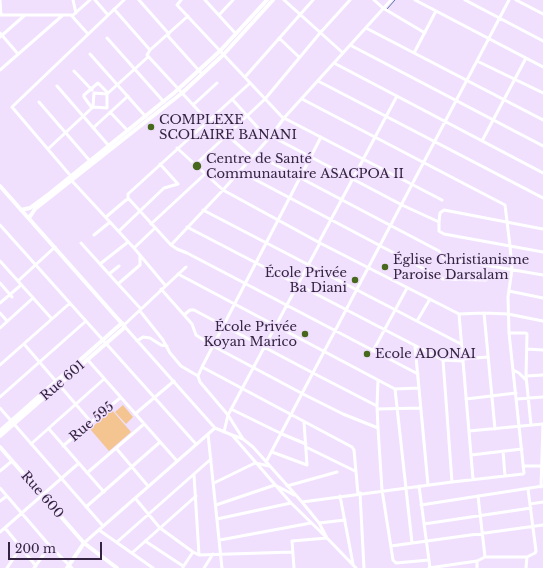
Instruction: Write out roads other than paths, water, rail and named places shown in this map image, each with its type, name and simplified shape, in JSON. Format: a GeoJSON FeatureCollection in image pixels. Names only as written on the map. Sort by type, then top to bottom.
{"type":"FeatureCollection","features":[{"type":"Feature","properties":{"kind":"street"},"geometry":{"type":"LineString","coordinates":[[0,0],[0,15],[71,15],[88,34]]}},
{"type":"Feature","properties":{"kind":"street"},"geometry":{"type":"LineString","coordinates":[[73,0],[76,13]]}},
{"type":"Feature","properties":{"kind":"street"},"geometry":{"type":"LineString","coordinates":[[72,16],[90,0]]}},
{"type":"Feature","properties":{"kind":"street"},"geometry":{"type":"LineString","coordinates":[[95,0],[108,15]]}},
{"type":"Feature","properties":{"kind":"street"},"geometry":{"type":"LineString","coordinates":[[69,174],[12,107],[124,0]]}},
{"type":"Feature","properties":{"kind":"street"},"geometry":{"type":"LineString","coordinates":[[139,0],[201,72]]}},
{"type":"Feature","properties":{"kind":"street"},"geometry":{"type":"LineString","coordinates":[[205,0],[236,34]]}},
{"type":"Feature","properties":{"kind":"street"},"geometry":{"type":"LineString","coordinates":[[219,15],[233,0]]}},
{"type":"Feature","properties":{"kind":"street"},"geometry":{"type":"LineString","coordinates":[[222,53],[236,34],[267,0]]}},
{"type":"Feature","properties":{"kind":"street"},"geometry":{"type":"LineString","coordinates":[[29,218],[36,209],[180,91],[222,53],[273,0]]}},
{"type":"Feature","properties":{"kind":"street"},"geometry":{"type":"LineString","coordinates":[[284,0],[343,53]]}},
{"type":"Feature","properties":{"kind":"street"},"geometry":{"type":"LineString","coordinates":[[245,77],[313,0]]}},
{"type":"Feature","properties":{"kind":"street"},"geometry":{"type":"LineString","coordinates":[[195,165],[265,99],[299,57],[350,0]]}},
{"type":"Feature","properties":{"kind":"street"},"geometry":{"type":"LineString","coordinates":[[374,0],[383,8],[425,33]]}},
{"type":"Feature","properties":{"kind":"street"},"geometry":{"type":"LineString","coordinates":[[171,245],[203,210],[224,190],[271,136],[284,118],[391,0]]}},
{"type":"Feature","properties":{"kind":"street"},"geometry":{"type":"LineString","coordinates":[[415,0],[543,67]]}},
{"type":"Feature","properties":{"kind":"street"},"geometry":{"type":"LineString","coordinates":[[465,0],[543,41]]}},
{"type":"Feature","properties":{"kind":"street"},"geometry":{"type":"LineString","coordinates":[[266,462],[509,0]]}},
{"type":"Feature","properties":{"kind":"street"},"geometry":{"type":"LineString","coordinates":[[516,0],[543,14]]}},
{"type":"Feature","properties":{"kind":"street"},"geometry":{"type":"LineString","coordinates":[[179,1],[177,5],[284,118],[442,200]]}},
{"type":"Feature","properties":{"kind":"street"},"geometry":{"type":"LineString","coordinates":[[114,9],[150,50]]}},
{"type":"Feature","properties":{"kind":"street"},"geometry":{"type":"LineString","coordinates":[[414,53],[436,11]]}},
{"type":"Feature","properties":{"kind":"street"},"geometry":{"type":"LineString","coordinates":[[18,54],[1,35],[25,15]]}},
{"type":"Feature","properties":{"kind":"street"},"geometry":{"type":"LineString","coordinates":[[0,70],[63,15]]}},
{"type":"Feature","properties":{"kind":"street"},"geometry":{"type":"LineString","coordinates":[[107,108],[108,94],[148,57],[147,54],[150,50],[188,16]]}},
{"type":"Feature","properties":{"kind":"street"},"geometry":{"type":"LineString","coordinates":[[366,28],[543,120]]}},
{"type":"Feature","properties":{"kind":"street"},"geometry":{"type":"LineString","coordinates":[[107,38],[164,102]]}},
{"type":"Feature","properties":{"kind":"street"},"geometry":{"type":"LineString","coordinates":[[279,38],[299,57]]}},
{"type":"Feature","properties":{"kind":"street"},"geometry":{"type":"LineString","coordinates":[[350,45],[543,146]]}},
{"type":"Feature","properties":{"kind":"street"},"geometry":{"type":"LineString","coordinates":[[90,54],[146,116]]}},
{"type":"Feature","properties":{"kind":"street"},"geometry":{"type":"LineString","coordinates":[[148,57],[193,106],[252,157]]}},
{"type":"Feature","properties":{"kind":"street"},"geometry":{"type":"LineString","coordinates":[[482,141],[526,58]]}},
{"type":"Feature","properties":{"kind":"street"},"geometry":{"type":"LineString","coordinates":[[477,60],[543,94]]}},
{"type":"Feature","properties":{"kind":"street"},"geometry":{"type":"LineString","coordinates":[[334,63],[543,173]]}},
{"type":"Feature","properties":{"kind":"street"},"geometry":{"type":"LineString","coordinates":[[74,71],[94,93],[108,94]]}},
{"type":"Feature","properties":{"kind":"street"},"geometry":{"type":"LineString","coordinates":[[318,81],[543,198]]}},
{"type":"Feature","properties":{"kind":"street"},"geometry":{"type":"LineString","coordinates":[[93,108],[83,96],[90,89],[98,83],[108,94]]}},
{"type":"Feature","properties":{"kind":"street"},"geometry":{"type":"LineString","coordinates":[[193,106],[217,83]]}},
{"type":"Feature","properties":{"kind":"street"},"geometry":{"type":"LineString","coordinates":[[106,217],[128,199],[128,194],[177,148],[250,83]]}},
{"type":"Feature","properties":{"kind":"street"},"geometry":{"type":"LineString","coordinates":[[56,86],[109,146]]}},
{"type":"Feature","properties":{"kind":"street"},"geometry":{"type":"LineString","coordinates":[[21,210],[30,208],[49,194],[146,116],[180,91]]}},
{"type":"Feature","properties":{"kind":"street"},"geometry":{"type":"LineString","coordinates":[[93,108],[94,93]]}},
{"type":"Feature","properties":{"kind":"street"},"geometry":{"type":"LineString","coordinates":[[93,128],[128,96]]}},
{"type":"Feature","properties":{"kind":"street"},"geometry":{"type":"LineString","coordinates":[[224,432],[231,409],[287,306],[397,96]]}},
{"type":"Feature","properties":{"kind":"street"},"geometry":{"type":"LineString","coordinates":[[232,99],[268,139]]}},
{"type":"Feature","properties":{"kind":"street"},"geometry":{"type":"LineString","coordinates":[[302,99],[504,205],[512,269],[509,291],[509,333],[520,426],[523,466],[523,474],[382,490],[302,502]]}},
{"type":"Feature","properties":{"kind":"street"},"geometry":{"type":"LineString","coordinates":[[39,102],[90,161]]}},
{"type":"Feature","properties":{"kind":"street"},"geometry":{"type":"LineString","coordinates":[[48,149],[93,108],[107,108],[128,131]]}},
{"type":"Feature","properties":{"kind":"street"},"geometry":{"type":"LineString","coordinates":[[271,136],[402,205],[439,222]]}},
{"type":"Feature","properties":{"kind":"street"},"geometry":{"type":"LineString","coordinates":[[198,376],[321,137]]}},
{"type":"Feature","properties":{"kind":"street"},"geometry":{"type":"LineString","coordinates":[[177,148],[224,190],[319,243],[459,314],[508,314],[543,321]]}},
{"type":"Feature","properties":{"kind":"street"},"geometry":{"type":"LineString","coordinates":[[255,154],[439,251],[444,258],[543,275]]}},
{"type":"Feature","properties":{"kind":"street"},"geometry":{"type":"LineString","coordinates":[[118,231],[164,188],[178,184],[160,164]]}},
{"type":"Feature","properties":{"kind":"street"},"geometry":{"type":"LineString","coordinates":[[239,171],[443,279],[486,280],[485,264]]}},
{"type":"Feature","properties":{"kind":"street"},"geometry":{"type":"LineString","coordinates":[[151,224],[205,174]]}},
{"type":"Feature","properties":{"kind":"street"},"geometry":{"type":"LineString","coordinates":[[72,181],[134,248],[165,285]]}},
{"type":"Feature","properties":{"kind":"street"},"geometry":{"type":"LineString","coordinates":[[0,186],[215,428],[242,439],[270,466],[319,523],[327,538]]}},
{"type":"Feature","properties":{"kind":"street"},"geometry":{"type":"LineString","coordinates":[[128,199],[171,245],[177,249],[418,374]]}},
{"type":"Feature","properties":{"kind":"street"},"geometry":{"type":"LineString","coordinates":[[203,210],[462,344]]}},
{"type":"Feature","properties":{"kind":"street"},"geometry":{"type":"LineString","coordinates":[[543,229],[444,210],[440,213],[439,231],[441,233],[543,252]]}},
{"type":"Feature","properties":{"kind":"street"},"geometry":{"type":"LineString","coordinates":[[94,235],[110,222]]}},
{"type":"Feature","properties":{"kind":"street"},"geometry":{"type":"LineString","coordinates":[[1,226],[196,444]]}},
{"type":"Feature","properties":{"kind":"street"},"geometry":{"type":"LineString","coordinates":[[187,227],[442,360],[463,360],[488,357]]}},
{"type":"Feature","properties":{"kind":"street"},"geometry":{"type":"LineString","coordinates":[[134,248],[155,228]]}},
{"type":"Feature","properties":{"kind":"street"},"geometry":{"type":"LineString","coordinates":[[100,264],[128,242]]}},
{"type":"Feature","properties":{"kind":"street"},"geometry":{"type":"LineString","coordinates":[[81,243],[140,310],[181,366],[198,376],[200,382],[228,415],[242,439]]}},
{"type":"Feature","properties":{"kind":"street"},"geometry":{"type":"LineString","coordinates":[[18,281],[55,247]]}},
{"type":"Feature","properties":{"kind":"street"},"geometry":{"type":"LineString","coordinates":[[118,284],[140,264],[140,255]]}},
{"type":"Feature","properties":{"kind":"street"},"geometry":{"type":"LineString","coordinates":[[0,263],[52,319]]}},
{"type":"Feature","properties":{"kind":"street"},"geometry":{"type":"LineString","coordinates":[[109,274],[119,266]]}},
{"type":"Feature","properties":{"kind":"street"},"geometry":{"type":"LineString","coordinates":[[124,325],[165,285],[186,267]]}},
{"type":"Feature","properties":{"kind":"street"},"geometry":{"type":"LineString","coordinates":[[178,274],[378,381],[395,389],[419,388]]}},
{"type":"Feature","properties":{"kind":"street"},"geometry":{"type":"LineString","coordinates":[[0,283],[11,295]]}},
{"type":"Feature","properties":{"kind":"street"},"geometry":{"type":"LineString","coordinates":[[0,303],[22,285]]}},
{"type":"Feature","properties":{"kind":"street"},"geometry":{"type":"LineString","coordinates":[[373,351],[407,288]]}},
{"type":"Feature","properties":{"kind":"street"},"geometry":{"type":"LineString","coordinates":[[161,289],[192,324],[196,335],[213,346],[343,414],[378,428]]}},
{"type":"Feature","properties":{"kind":"street"},"geometry":{"type":"LineString","coordinates":[[509,291],[543,298]]}},
{"type":"Feature","properties":{"kind":"street"},"geometry":{"type":"LineString","coordinates":[[0,328],[33,298]]}},
{"type":"Feature","properties":{"kind":"street"},"geometry":{"type":"LineString","coordinates":[[417,322],[430,299]]}},
{"type":"Feature","properties":{"kind":"street"},"geometry":{"type":"LineString","coordinates":[[0,365],[70,303]]}},
{"type":"Feature","properties":{"kind":"street"},"geometry":{"type":"LineString","coordinates":[[184,315],[190,310],[194,310],[377,407],[397,410],[421,408]]}},
{"type":"Feature","properties":{"kind":"street"},"geometry":{"type":"LineString","coordinates":[[0,313],[7,321]]}},
{"type":"Feature","properties":{"kind":"street"},"geometry":{"type":"LineString","coordinates":[[484,313],[495,429]]}},
{"type":"Feature","properties":{"kind":"street"},"geometry":{"type":"LineString","coordinates":[[459,314],[473,479]]}},
{"type":"Feature","properties":{"kind":"street"},"geometry":{"type":"LineString","coordinates":[[0,397],[86,321]]}},
{"type":"Feature","properties":{"kind":"street","name":"Rue 601"},"geometry":{"type":"LineString","coordinates":[[0,436],[13,422],[124,325]]}},
{"type":"Feature","properties":{"kind":"street"},"geometry":{"type":"LineString","coordinates":[[509,333],[527,334],[526,376],[531,425]]}},
{"type":"Feature","properties":{"kind":"street"},"geometry":{"type":"LineString","coordinates":[[138,340],[150,338],[161,345],[167,346]]}},
{"type":"Feature","properties":{"kind":"street"},"geometry":{"type":"LineString","coordinates":[[24,344],[91,422]]}},
{"type":"Feature","properties":{"kind":"street"},"geometry":{"type":"LineString","coordinates":[[415,346],[428,485]]}},
{"type":"Feature","properties":{"kind":"street"},"geometry":{"type":"LineString","coordinates":[[527,348],[543,350]]}},
{"type":"Feature","properties":{"kind":"street"},"geometry":{"type":"LineString","coordinates":[[86,358],[177,461]]}},
{"type":"Feature","properties":{"kind":"street"},"geometry":{"type":"LineString","coordinates":[[442,360],[452,482]]}},
{"type":"Feature","properties":{"kind":"street"},"geometry":{"type":"LineString","coordinates":[[202,367],[352,447],[354,450],[355,471],[359,493],[364,568]]}},
{"type":"Feature","properties":{"kind":"street"},"geometry":{"type":"LineString","coordinates":[[513,370],[519,372],[527,380]]}},
{"type":"Feature","properties":{"kind":"street"},"geometry":{"type":"LineString","coordinates":[[526,376],[543,375]]}},
{"type":"Feature","properties":{"kind":"street"},"geometry":{"type":"LineString","coordinates":[[31,444],[104,379]]}},
{"type":"Feature","properties":{"kind":"street"},"geometry":{"type":"LineString","coordinates":[[135,414],[174,381]]}},
{"type":"Feature","properties":{"kind":"street"},"geometry":{"type":"LineString","coordinates":[[378,381],[377,407],[382,490],[394,560],[396,563],[429,560]]}},
{"type":"Feature","properties":{"kind":"street"},"geometry":{"type":"LineString","coordinates":[[395,389],[412,543]]}},
{"type":"Feature","properties":{"kind":"street"},"geometry":{"type":"LineString","coordinates":[[466,399],[516,393]]}},
{"type":"Feature","properties":{"kind":"street"},"geometry":{"type":"LineString","coordinates":[[517,399],[543,396]]}},
{"type":"Feature","properties":{"kind":"street","name":"Rue 595"},"geometry":{"type":"LineString","coordinates":[[63,446],[120,398]]}},
{"type":"Feature","properties":{"kind":"street"},"geometry":{"type":"LineString","coordinates":[[0,408],[103,526]]}},
{"type":"Feature","properties":{"kind":"street"},"geometry":{"type":"LineString","coordinates":[[231,409],[355,471]]}},
{"type":"Feature","properties":{"kind":"street","name":"Rue 601"},"geometry":{"type":"LineString","coordinates":[[0,431],[13,422]]}},
{"type":"Feature","properties":{"kind":"street"},"geometry":{"type":"LineString","coordinates":[[272,452],[306,465],[304,422]]}},
{"type":"Feature","properties":{"kind":"street"},"geometry":{"type":"LineString","coordinates":[[88,473],[144,424]]}},
{"type":"Feature","properties":{"kind":"street"},"geometry":{"type":"LineString","coordinates":[[421,506],[542,487],[543,424],[469,431]]}},
{"type":"Feature","properties":{"kind":"street"},"geometry":{"type":"LineString","coordinates":[[0,488],[69,567],[84,543],[215,428]]}},
{"type":"Feature","properties":{"kind":"street"},"geometry":{"type":"LineString","coordinates":[[49,429],[104,492]]}},
{"type":"Feature","properties":{"kind":"street"},"geometry":{"type":"LineString","coordinates":[[208,434],[222,568]]}},
{"type":"Feature","properties":{"kind":"street"},"geometry":{"type":"LineString","coordinates":[[232,435],[274,485],[356,568]]}},
{"type":"Feature","properties":{"kind":"street"},"geometry":{"type":"LineString","coordinates":[[86,507],[160,442]]}},
{"type":"Feature","properties":{"kind":"street","name":"Rue 600"},"geometry":{"type":"LineString","coordinates":[[0,447],[84,543],[117,568]]}},
{"type":"Feature","properties":{"kind":"street"},"geometry":{"type":"LineString","coordinates":[[116,448],[148,486]]}},
{"type":"Feature","properties":{"kind":"street"},"geometry":{"type":"LineString","coordinates":[[471,455],[522,449]]}},
{"type":"Feature","properties":{"kind":"street"},"geometry":{"type":"LineString","coordinates":[[503,451],[505,476]]}},
{"type":"Feature","properties":{"kind":"street"},"geometry":{"type":"LineString","coordinates":[[117,542],[211,459]]}},
{"type":"Feature","properties":{"kind":"street"},"geometry":{"type":"LineString","coordinates":[[0,472],[12,460]]}},
{"type":"Feature","properties":{"kind":"street"},"geometry":{"type":"LineString","coordinates":[[214,483],[255,463],[270,466]]}},
{"type":"Feature","properties":{"kind":"street"},"geometry":{"type":"LineString","coordinates":[[0,532],[79,464]]}},
{"type":"Feature","properties":{"kind":"street"},"geometry":{"type":"LineString","coordinates":[[523,466],[542,466]]}},
{"type":"Feature","properties":{"kind":"street"},"geometry":{"type":"LineString","coordinates":[[287,486],[337,472]]}},
{"type":"Feature","properties":{"kind":"street"},"geometry":{"type":"LineString","coordinates":[[194,475],[199,554]]}},
{"type":"Feature","properties":{"kind":"street"},"geometry":{"type":"LineString","coordinates":[[216,504],[274,485],[296,496]]}},
{"type":"Feature","properties":{"kind":"street"},"geometry":{"type":"LineString","coordinates":[[419,486],[430,568],[477,561],[485,557],[533,555],[536,551],[528,488]]}},
{"type":"Feature","properties":{"kind":"street"},"geometry":{"type":"LineString","coordinates":[[0,501],[7,496]]}},
{"type":"Feature","properties":{"kind":"street"},"geometry":{"type":"LineString","coordinates":[[132,553],[196,496]]}},
{"type":"Feature","properties":{"kind":"street"},"geometry":{"type":"LineString","coordinates":[[340,496],[353,564]]}},
{"type":"Feature","properties":{"kind":"street"},"geometry":{"type":"LineString","coordinates":[[478,496],[485,557]]}},
{"type":"Feature","properties":{"kind":"street"},"geometry":{"type":"LineString","coordinates":[[135,498],[160,528],[193,552],[199,554],[292,552]]}},
{"type":"Feature","properties":{"kind":"street"},"geometry":{"type":"LineString","coordinates":[[530,504],[543,502]]}},
{"type":"Feature","properties":{"kind":"street"},"geometry":{"type":"LineString","coordinates":[[217,519],[291,503]]}},
{"type":"Feature","properties":{"kind":"street"},"geometry":{"type":"LineString","coordinates":[[424,524],[531,508]]}},
{"type":"Feature","properties":{"kind":"street"},"geometry":{"type":"LineString","coordinates":[[319,523],[345,520]]}},
{"type":"Feature","properties":{"kind":"street"},"geometry":{"type":"LineString","coordinates":[[220,540],[311,523]]}},
{"type":"Feature","properties":{"kind":"street"},"geometry":{"type":"LineString","coordinates":[[391,546],[543,525]]}},
{"type":"Feature","properties":{"kind":"street"},"geometry":{"type":"LineString","coordinates":[[5,528],[35,567],[50,546]]}},
{"type":"Feature","properties":{"kind":"street"},"geometry":{"type":"LineString","coordinates":[[99,530],[153,568]]}},
{"type":"Feature","properties":{"kind":"street"},"geometry":{"type":"LineString","coordinates":[[294,568],[292,540],[327,538]]}},
{"type":"Feature","properties":{"kind":"street"},"geometry":{"type":"LineString","coordinates":[[145,541],[182,567],[193,552]]}},
{"type":"Feature","properties":{"kind":"street"},"geometry":{"type":"LineString","coordinates":[[7,568],[21,547]]}},
{"type":"Feature","properties":{"kind":"street"},"geometry":{"type":"LineString","coordinates":[[204,568],[213,554]]}},
{"type":"Feature","properties":{"kind":"street"},"geometry":{"type":"LineString","coordinates":[[526,568],[527,556]]}},
{"type":"Feature","properties":{"kind":"street"},"geometry":{"type":"LineString","coordinates":[[477,561],[477,568]]}},
{"type":"Feature","properties":{"kind":"waterway"},"geometry":{"type":"LineString","coordinates":[[387,9],[395,0]]}},
{"type":"Feature","properties":{"kind":"place","name":"COMPLEXE SCOLAIRE BANANI"},"geometry":{"type":"Point","coordinates":[151,127]}},
{"type":"Feature","properties":{"kind":"place","name":"Centre de Santé Communautaire ASACPOA II"},"geometry":{"type":"Point","coordinates":[197,166]}},
{"type":"Feature","properties":{"kind":"place","name":"Église Christianisme Paroise Darsalam"},"geometry":{"type":"Point","coordinates":[385,267]}},
{"type":"Feature","properties":{"kind":"place","name":"École Privée Ba Diani"},"geometry":{"type":"Point","coordinates":[355,280]}},
{"type":"Feature","properties":{"kind":"place","name":"École Privée Koyan Marico"},"geometry":{"type":"Point","coordinates":[305,334]}},
{"type":"Feature","properties":{"kind":"place","name":"Ecole ADONAI"},"geometry":{"type":"Point","coordinates":[367,354]}}]}
